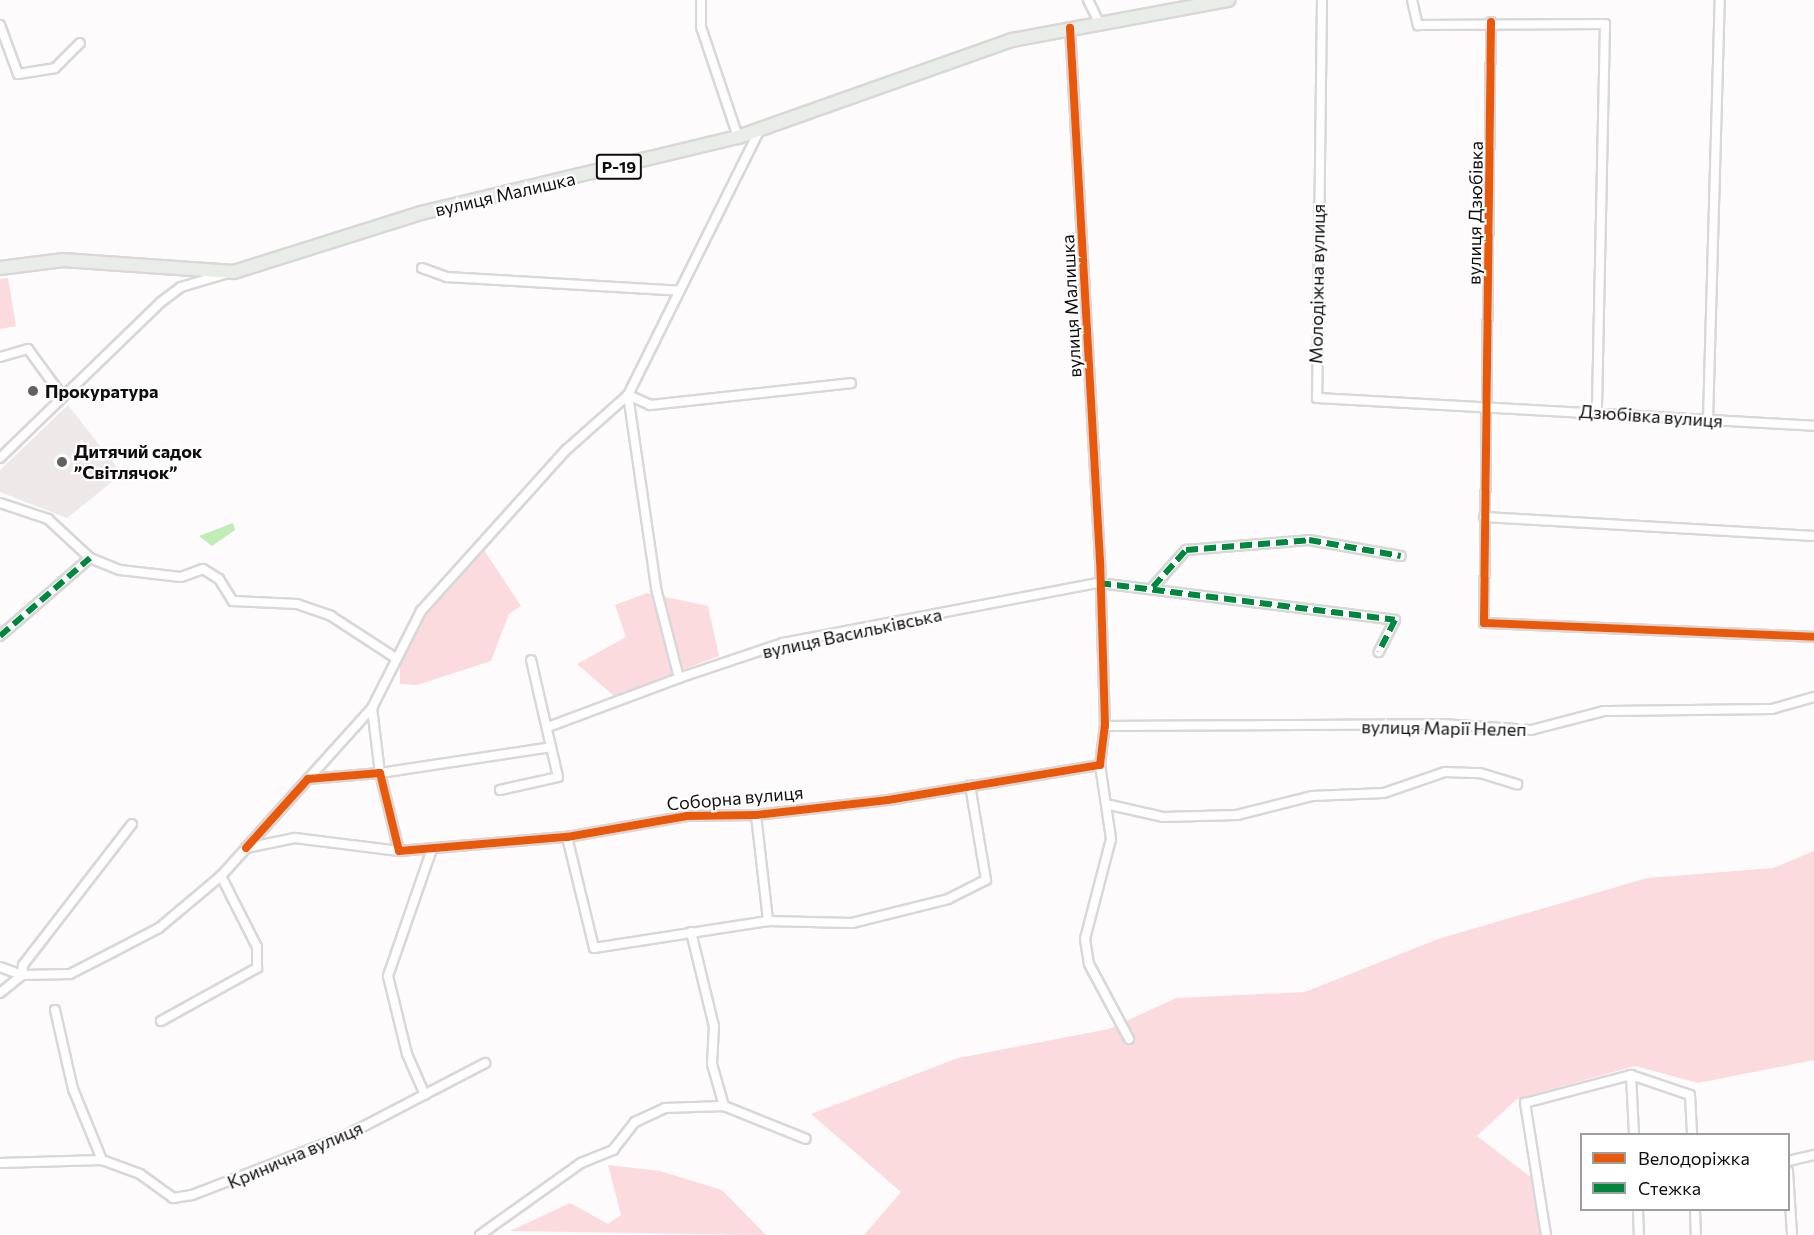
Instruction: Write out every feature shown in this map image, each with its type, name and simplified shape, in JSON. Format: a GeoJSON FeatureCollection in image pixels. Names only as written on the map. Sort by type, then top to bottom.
{"type":"FeatureCollection","features":[{"type":"Feature","properties":{"kind":"main road","name":"вулиця Малишка"},"geometry":{"type":"LineString","coordinates":[[0,268],[63,260],[234,272],[421,213],[738,137],[1012,40],[1228,0]]}},
{"type":"Feature","properties":{"kind":"street"},"geometry":{"type":"LineString","coordinates":[[700,0],[701,27],[738,137]]}},
{"type":"Feature","properties":{"kind":"street"},"geometry":{"type":"LineString","coordinates":[[1088,0],[1099,23]]}},
{"type":"Feature","properties":{"kind":"street","name":"Молодіжна вулиця"},"geometry":{"type":"LineString","coordinates":[[1322,0],[1317,398],[1488,406]]}},
{"type":"Feature","properties":{"kind":"street"},"geometry":{"type":"LineString","coordinates":[[1412,0],[1418,25],[1491,22],[1605,24],[1597,412]]}},
{"type":"Feature","properties":{"kind":"street"},"geometry":{"type":"LineString","coordinates":[[1708,420],[1720,0]]}},
{"type":"Feature","properties":{"kind":"street","name":"вулиця Дзюбівка"},"geometry":{"type":"LineString","coordinates":[[1491,22],[1484,623],[1814,637]]}},
{"type":"Feature","properties":{"kind":"street"},"geometry":{"type":"LineString","coordinates":[[0,25],[18,74],[55,68],[80,43]]}},
{"type":"Feature","properties":{"kind":"street","name":"вулиця Малишка"},"geometry":{"type":"LineString","coordinates":[[1070,28],[1099,583]]}},
{"type":"Feature","properties":{"kind":"street"},"geometry":{"type":"LineString","coordinates":[[0,967],[22,975],[70,974],[159,928],[221,876],[372,708],[394,657],[421,611],[566,450],[628,395],[760,129]]}},
{"type":"Feature","properties":{"kind":"street"},"geometry":{"type":"LineString","coordinates":[[422,268],[447,277],[680,291]]}},
{"type":"Feature","properties":{"kind":"street"},"geometry":{"type":"LineString","coordinates":[[0,458],[181,287],[234,272]]}},
{"type":"Feature","properties":{"kind":"street"},"geometry":{"type":"LineString","coordinates":[[0,357],[28,349],[63,398]]}},
{"type":"Feature","properties":{"kind":"street"},"geometry":{"type":"LineString","coordinates":[[628,395],[650,405],[851,383]]}},
{"type":"Feature","properties":{"kind":"street"},"geometry":{"type":"LineString","coordinates":[[628,395],[656,588],[680,678]]}},
{"type":"Feature","properties":{"kind":"street","name":"Дзюбівка вулиця"},"geometry":{"type":"LineString","coordinates":[[1488,406],[1814,426]]}},
{"type":"Feature","properties":{"kind":"street"},"geometry":{"type":"LineString","coordinates":[[0,503],[48,519],[90,558],[144,574],[181,577],[203,569],[219,579],[233,601],[297,604],[332,616],[394,657]]}},
{"type":"Feature","properties":{"kind":"street"},"geometry":{"type":"LineString","coordinates":[[1484,517],[1814,536]]}},
{"type":"Feature","properties":{"kind":"street"},"geometry":{"type":"LineString","coordinates":[[1153,587],[1186,550],[1309,540],[1401,556]]}},
{"type":"Feature","properties":{"kind":"street"},"geometry":{"type":"LineString","coordinates":[[0,636],[90,558]]}},
{"type":"Feature","properties":{"kind":"street"},"geometry":{"type":"LineString","coordinates":[[1099,583],[1105,726],[1100,765],[1110,805],[1111,839],[1085,939],[1089,964],[1129,1039]]}},
{"type":"Feature","properties":{"kind":"street","name":"вулиця Васильківська"},"geometry":{"type":"LineString","coordinates":[[548,727],[783,643],[1099,583],[1153,587],[1395,620],[1379,652]]}},
{"type":"Feature","properties":{"kind":"street"},"geometry":{"type":"LineString","coordinates":[[501,790],[558,777],[531,660]]}},
{"type":"Feature","properties":{"kind":"street","name":"вулиця Марії Нелеп"},"geometry":{"type":"LineString","coordinates":[[1105,726],[1442,724],[1531,730],[1604,711],[1772,709],[1814,697]]}},
{"type":"Feature","properties":{"kind":"street"},"geometry":{"type":"LineString","coordinates":[[372,708],[380,773],[399,851]]}},
{"type":"Feature","properties":{"kind":"street"},"geometry":{"type":"LineString","coordinates":[[308,779],[380,773],[551,747]]}},
{"type":"Feature","properties":{"kind":"street","name":"Соборна вулиця"},"geometry":{"type":"LineString","coordinates":[[246,848],[296,838],[399,851],[567,837],[687,816],[756,815],[1100,765]]}},
{"type":"Feature","properties":{"kind":"street"},"geometry":{"type":"LineString","coordinates":[[1110,805],[1163,817],[1237,815],[1312,796],[1384,793],[1445,772],[1480,773],[1517,784]]}},
{"type":"Feature","properties":{"kind":"street"},"geometry":{"type":"LineString","coordinates":[[567,837],[594,948],[768,921],[852,923],[948,899],[986,880],[970,785]]}},
{"type":"Feature","properties":{"kind":"street"},"geometry":{"type":"LineString","coordinates":[[756,815],[768,921]]}},
{"type":"Feature","properties":{"kind":"street"},"geometry":{"type":"LineString","coordinates":[[0,993],[22,975],[23,965],[132,824]]}},
{"type":"Feature","properties":{"kind":"street"},"geometry":{"type":"LineString","coordinates":[[425,1095],[407,1054],[388,976],[432,849]]}},
{"type":"Feature","properties":{"kind":"street"},"geometry":{"type":"LineString","coordinates":[[160,1021],[257,968],[257,948],[221,876]]}},
{"type":"Feature","properties":{"kind":"street"},"geometry":{"type":"LineString","coordinates":[[691,932],[714,1026],[712,1064],[724,1106]]}},
{"type":"Feature","properties":{"kind":"street"},"geometry":{"type":"LineString","coordinates":[[55,1010],[73,1089],[102,1160]]}},
{"type":"Feature","properties":{"kind":"street","name":"Кринична вулиця"},"geometry":{"type":"LineString","coordinates":[[0,1163],[102,1160],[140,1174],[173,1198],[192,1195],[345,1136],[485,1063]]}},
{"type":"Feature","properties":{"kind":"street"},"geometry":{"type":"LineString","coordinates":[[1631,1075],[1634,1133]]}},
{"type":"Feature","properties":{"kind":"street"},"geometry":{"type":"LineString","coordinates":[[1546,1235],[1525,1103],[1631,1075],[1690,1095],[1692,1133]]}},
{"type":"Feature","properties":{"kind":"street"},"geometry":{"type":"LineString","coordinates":[[480,1235],[581,1163],[613,1150],[635,1122],[665,1108],[724,1106],[806,1139]]}},
{"type":"Feature","properties":{"kind":"street"},"geometry":{"type":"LineString","coordinates":[[1790,1161],[1814,1155]]}},
{"type":"Feature","properties":{"kind":"street"},"geometry":{"type":"LineString","coordinates":[[1790,1204],[1792,1235]]}},
{"type":"Feature","properties":{"kind":"street"},"geometry":{"type":"LineString","coordinates":[[1638,1211],[1639,1235]]}},
{"type":"Feature","properties":{"kind":"street"},"geometry":{"type":"LineString","coordinates":[[1695,1211],[1696,1235]]}},
{"type":"Feature","properties":{"kind":"shaded area"},"geometry":{"type":"Polygon","coordinates":[[[8,278],[16,326],[0,329],[0,279],[8,278]]]}},
{"type":"Feature","properties":{"kind":"shaded area","name":"Дитячий садок ”Світлячок”"},"geometry":{"type":"Polygon","coordinates":[[[68,405],[122,474],[67,518],[0,492],[0,470],[68,405]]]}},
{"type":"Feature","properties":{"kind":"shaded area"},"geometry":{"type":"Polygon","coordinates":[[[233,523],[235,530],[212,546],[199,536],[233,523]]]}},
{"type":"Feature","properties":{"kind":"shaded area"},"geometry":{"type":"Polygon","coordinates":[[[484,550],[521,606],[509,614],[491,661],[417,685],[400,684],[400,655],[428,613],[484,550]]]}},
{"type":"Feature","properties":{"kind":"shaded area"},"geometry":{"type":"Polygon","coordinates":[[[647,593],[708,606],[719,656],[614,696],[577,664],[626,637],[615,605],[647,593]]]}},
{"type":"Feature","properties":{"kind":"shaded area"},"geometry":{"type":"Polygon","coordinates":[[[1814,851],[1814,1060],[1698,1083],[1635,1066],[1517,1099],[1477,1136],[1532,1178],[1541,1235],[864,1235],[901,1192],[811,1114],[958,1058],[1109,1029],[1176,998],[1305,992],[1438,939],[1647,878],[1773,868],[1814,851]]]}},
{"type":"Feature","properties":{"kind":"shaded area"},"geometry":{"type":"Polygon","coordinates":[[[608,1165],[660,1171],[722,1190],[766,1235],[510,1231],[570,1203],[608,1224],[621,1215],[608,1165]]]}},
{"type":"Feature","properties":{"kind":"marked path"},"geometry":{"type":"LineString","coordinates":[[1153,587],[1186,550],[1309,540],[1401,556]]}},
{"type":"Feature","properties":{"kind":"marked path"},"geometry":{"type":"LineString","coordinates":[[0,636],[90,558]]}},
{"type":"Feature","properties":{"kind":"marked path"},"geometry":{"type":"LineString","coordinates":[[1099,583],[1395,620],[1379,652]]}},
{"type":"Feature","properties":{"kind":"cycle path"},"geometry":{"type":"LineString","coordinates":[[1491,22],[1484,623],[1814,637]]}},
{"type":"Feature","properties":{"kind":"cycle path"},"geometry":{"type":"LineString","coordinates":[[246,848],[308,779],[380,773],[399,851],[567,837],[687,816],[756,815],[888,800],[1100,765],[1105,726],[1100,561],[1070,28]]}},
{"type":"Feature","properties":{"kind":"place","name":"Прокуратура"},"geometry":{"type":"Point","coordinates":[33,391]}},
{"type":"Feature","properties":{"kind":"place","name":"Дитячий садок ”Світлячок”"},"geometry":{"type":"Point","coordinates":[62,462]}}]}
